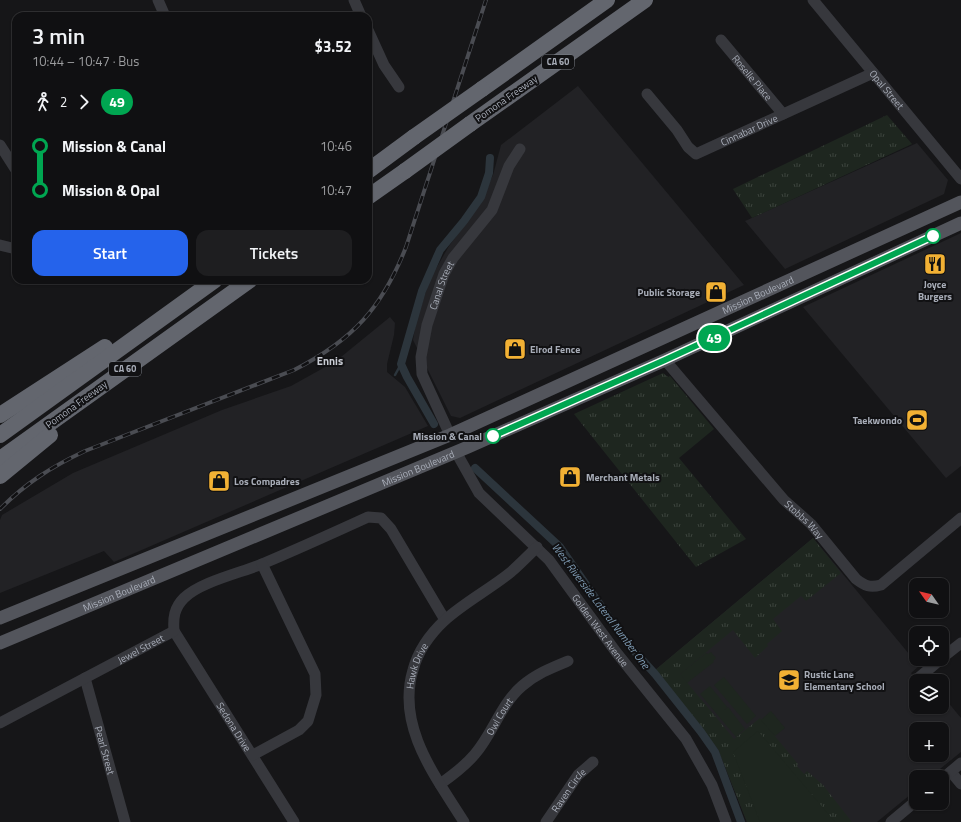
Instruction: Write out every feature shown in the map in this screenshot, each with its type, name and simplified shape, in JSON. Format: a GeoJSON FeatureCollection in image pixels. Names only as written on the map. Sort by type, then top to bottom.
{"type":"FeatureCollection","features":[{"type":"Feature","properties":{"kind":"highway","name":"Pomona Freeway"},"geometry":{"type":"LineString","coordinates":[[372,168],[607,0]]}},
{"type":"Feature","properties":{"kind":"highway","name":"Pomona Freeway"},"geometry":{"type":"LineString","coordinates":[[372,194],[645,0]]}},
{"type":"Feature","properties":{"kind":"highway","name":"Pomona Freeway"},"geometry":{"type":"LineString","coordinates":[[0,435],[209,284]]}},
{"type":"Feature","properties":{"kind":"highway","name":"Pomona Freeway"},"geometry":{"type":"LineString","coordinates":[[0,459],[244,284]]}},
{"type":"Feature","properties":{"kind":"highway"},"geometry":{"type":"LineString","coordinates":[[0,415],[102,348],[142,332]]}},
{"type":"Feature","properties":{"kind":"highway"},"geometry":{"type":"LineString","coordinates":[[0,476],[147,353]]}},
{"type":"Feature","properties":{"kind":"main road","name":"Mission Boulevard"},"geometry":{"type":"LineString","coordinates":[[0,618],[450,434],[961,202]]}},
{"type":"Feature","properties":{"kind":"main road","name":"Mission Boulevard"},"geometry":{"type":"LineString","coordinates":[[0,643],[456,452],[665,360],[961,223]]}},
{"type":"Feature","properties":{"kind":"main road"},"geometry":{"type":"LineString","coordinates":[[450,434],[456,452]]}},
{"type":"Feature","properties":{"kind":"street"},"geometry":{"type":"LineString","coordinates":[[158,0],[163,12]]}},
{"type":"Feature","properties":{"kind":"street"},"geometry":{"type":"LineString","coordinates":[[354,0],[359,12]]}},
{"type":"Feature","properties":{"kind":"street","name":"Opal Street"},"geometry":{"type":"LineString","coordinates":[[813,0],[961,179]]}},
{"type":"Feature","properties":{"kind":"street"},"geometry":{"type":"LineString","coordinates":[[372,39],[384,65],[399,87]]}},
{"type":"Feature","properties":{"kind":"street","name":"Roselle Place"},"geometry":{"type":"LineString","coordinates":[[721,40],[783,114]]}},
{"type":"Feature","properties":{"kind":"street","name":"Cinnabar Drive"},"geometry":{"type":"LineString","coordinates":[[647,94],[688,147],[696,154],[873,72]]}},
{"type":"Feature","properties":{"kind":"street"},"geometry":{"type":"LineString","coordinates":[[0,145],[12,164]]}},
{"type":"Feature","properties":{"kind":"street","name":"Canal Street"},"geometry":{"type":"LineString","coordinates":[[450,434],[422,374],[421,357],[423,344],[434,302],[444,274],[453,258],[492,210],[510,166],[520,149]]}},
{"type":"Feature","properties":{"kind":"street"},"geometry":{"type":"LineString","coordinates":[[0,245],[12,248]]}},
{"type":"Feature","properties":{"kind":"street","name":"Stobbs Way"},"geometry":{"type":"LineString","coordinates":[[665,360],[784,500],[811,524],[856,579],[865,586],[874,587],[881,585],[961,518]]}},
{"type":"Feature","properties":{"kind":"street","name":"Golden West Avenue"},"geometry":{"type":"LineString","coordinates":[[456,452],[479,492],[537,547],[560,573],[616,652],[686,739],[707,774],[722,820]]}},
{"type":"Feature","properties":{"kind":"street","name":"Jewel Street"},"geometry":{"type":"LineString","coordinates":[[0,723],[174,631],[173,619],[175,609],[185,597],[208,583],[262,564],[368,517],[381,518],[391,529],[445,620]]}},
{"type":"Feature","properties":{"kind":"street","name":"Hawk Drive"},"geometry":{"type":"LineString","coordinates":[[464,822],[440,784],[413,731],[408,700],[409,681],[417,657],[431,635],[445,620],[511,571],[537,547]]}},
{"type":"Feature","properties":{"kind":"street"},"geometry":{"type":"LineString","coordinates":[[253,756],[299,730],[308,721],[316,695],[314,674],[262,564]]}},
{"type":"Feature","properties":{"kind":"street","name":"Sedona Drive"},"geometry":{"type":"LineString","coordinates":[[174,631],[294,822]]}},
{"type":"Feature","properties":{"kind":"street"},"geometry":{"type":"LineString","coordinates":[[949,653],[961,642]]}},
{"type":"Feature","properties":{"kind":"street","name":"Owl Court"},"geometry":{"type":"LineString","coordinates":[[440,784],[455,774],[476,754],[505,706],[521,686],[543,671],[568,661]]}},
{"type":"Feature","properties":{"kind":"street"},"geometry":{"type":"LineString","coordinates":[[923,674],[933,666]]}},
{"type":"Feature","properties":{"kind":"street","name":"Pearl Street"},"geometry":{"type":"LineString","coordinates":[[85,678],[125,822]]}},
{"type":"Feature","properties":{"kind":"street","name":"Raven Circle"},"geometry":{"type":"LineString","coordinates":[[546,822],[578,775],[593,762]]}},
{"type":"Feature","properties":{"kind":"street"},"geometry":{"type":"LineString","coordinates":[[961,763],[951,772],[961,784]]}},
{"type":"Feature","properties":{"kind":"street"},"geometry":{"type":"LineString","coordinates":[[891,822],[909,807]]}},
{"type":"Feature","properties":{"kind":"shaded area"},"geometry":{"type":"Polygon","coordinates":[[[578,86],[744,285],[460,418],[451,416],[413,340],[416,322],[430,279],[449,246],[476,209],[493,175],[501,145],[578,86]]]}},
{"type":"Feature","properties":{"kind":"shaded area"},"geometry":{"type":"Polygon","coordinates":[[[917,143],[948,180],[944,194],[785,269],[745,221],[917,143]]]}},
{"type":"Feature","properties":{"kind":"shaded area"},"geometry":{"type":"Polygon","coordinates":[[[961,233],[961,466],[946,478],[803,307],[961,233]]]}},
{"type":"Feature","properties":{"kind":"shaded area"},"geometry":{"type":"Polygon","coordinates":[[[390,317],[395,323],[394,335],[387,364],[387,372],[405,387],[428,426],[114,562],[104,551],[0,593],[0,520],[2,515],[73,473],[222,410],[291,386],[336,361],[390,317]]]}},
{"type":"Feature","properties":{"kind":"shaded area","name":"Rustic Lane Elementary School"},"geometry":{"type":"Polygon","coordinates":[[[813,538],[909,654],[909,666],[919,666],[911,673],[912,674],[909,674],[909,714],[949,714],[949,703],[961,718],[961,752],[949,762],[949,722],[909,722],[909,762],[949,762],[939,770],[909,770],[909,796],[877,822],[747,822],[718,749],[654,671],[813,538]]]}},
{"type":"Feature","properties":{"kind":"green space"},"geometry":{"type":"Polygon","coordinates":[[[887,115],[912,144],[752,218],[733,189],[887,115]]]}},
{"type":"Feature","properties":{"kind":"green space"},"geometry":{"type":"Polygon","coordinates":[[[663,373],[668,377],[670,376],[714,429],[679,458],[746,539],[696,567],[574,414],[663,373]]]}},
{"type":"Feature","properties":{"kind":"green space"},"geometry":{"type":"Polygon","coordinates":[[[813,538],[841,573],[806,601],[801,596],[773,619],[782,631],[767,644],[768,646],[755,658],[733,630],[680,674],[734,739],[760,718],[798,764],[797,766],[804,774],[807,771],[823,785],[852,822],[747,822],[718,749],[654,671],[813,538]]]}},
{"type":"Feature","properties":{"kind":"green space"},"geometry":{"type":"Polygon","coordinates":[[[711,652],[716,658],[713,661],[714,662],[687,683],[680,674],[706,653],[708,654],[711,652]]]}},
{"type":"Feature","properties":{"kind":"green space"},"geometry":{"type":"Polygon","coordinates":[[[724,677],[756,716],[747,724],[714,685],[724,677]]]}},
{"type":"Feature","properties":{"kind":"green space"},"geometry":{"type":"Polygon","coordinates":[[[710,686],[727,707],[724,710],[728,707],[745,729],[736,737],[700,694],[710,686]]]}},
{"type":"Feature","properties":{"kind":"green space"},"geometry":{"type":"Polygon","coordinates":[[[771,711],[785,728],[775,736],[761,720],[771,711]]]}},
{"type":"Feature","properties":{"kind":"green space"},"geometry":{"type":"Polygon","coordinates":[[[758,731],[835,822],[760,822],[733,752],[758,731]]]}},
{"type":"Feature","properties":{"kind":"waterway"},"geometry":{"type":"LineString","coordinates":[[434,424],[401,364],[422,291],[440,250],[464,221],[481,197],[489,173],[490,158]]}},
{"type":"Feature","properties":{"kind":"waterway"},"geometry":{"type":"LineString","coordinates":[[395,375],[401,364]]}},
{"type":"Feature","properties":{"kind":"waterway","name":"West Riverside Lateral Number One"},"geometry":{"type":"LineString","coordinates":[[475,468],[560,547],[626,642],[655,674],[701,732],[715,752],[741,822]]}},
{"type":"Feature","properties":{"kind":"railway"},"geometry":{"type":"LineString","coordinates":[[0,509],[29,483],[85,451],[294,370],[333,347],[363,320],[376,305],[387,288],[406,247],[486,0]]}},
{"type":"Feature","properties":{"kind":"bus line","name":"49"},"geometry":{"type":"LineString","coordinates":[[493,436],[665,360],[933,236]]}},
{"type":"Feature","properties":{"kind":"place","name":"Joyce Burgers"},"geometry":{"type":"Point","coordinates":[935,264]}},
{"type":"Feature","properties":{"kind":"place","name":"Public Storage"},"geometry":{"type":"Point","coordinates":[716,292]}},
{"type":"Feature","properties":{"kind":"place","name":"Elrod Fence"},"geometry":{"type":"Point","coordinates":[515,349]}},
{"type":"Feature","properties":{"kind":"place","name":"Taekwondo"},"geometry":{"type":"Point","coordinates":[917,420]}},
{"type":"Feature","properties":{"kind":"place","name":"Mission & Canal"},"geometry":{"type":"Point","coordinates":[493,436]}},
{"type":"Feature","properties":{"kind":"place","name":"Merchant Metals"},"geometry":{"type":"Point","coordinates":[570,477]}},
{"type":"Feature","properties":{"kind":"place","name":"Los Compadres"},"geometry":{"type":"Point","coordinates":[219,481]}},
{"type":"Feature","properties":{"kind":"place","name":"Rustic Lane Elementary School"},"geometry":{"type":"Point","coordinates":[789,680]}},
{"type":"Feature","properties":{"kind":"district","name":"Ennis"},"geometry":{"type":"Point","coordinates":[330,361]}}]}
